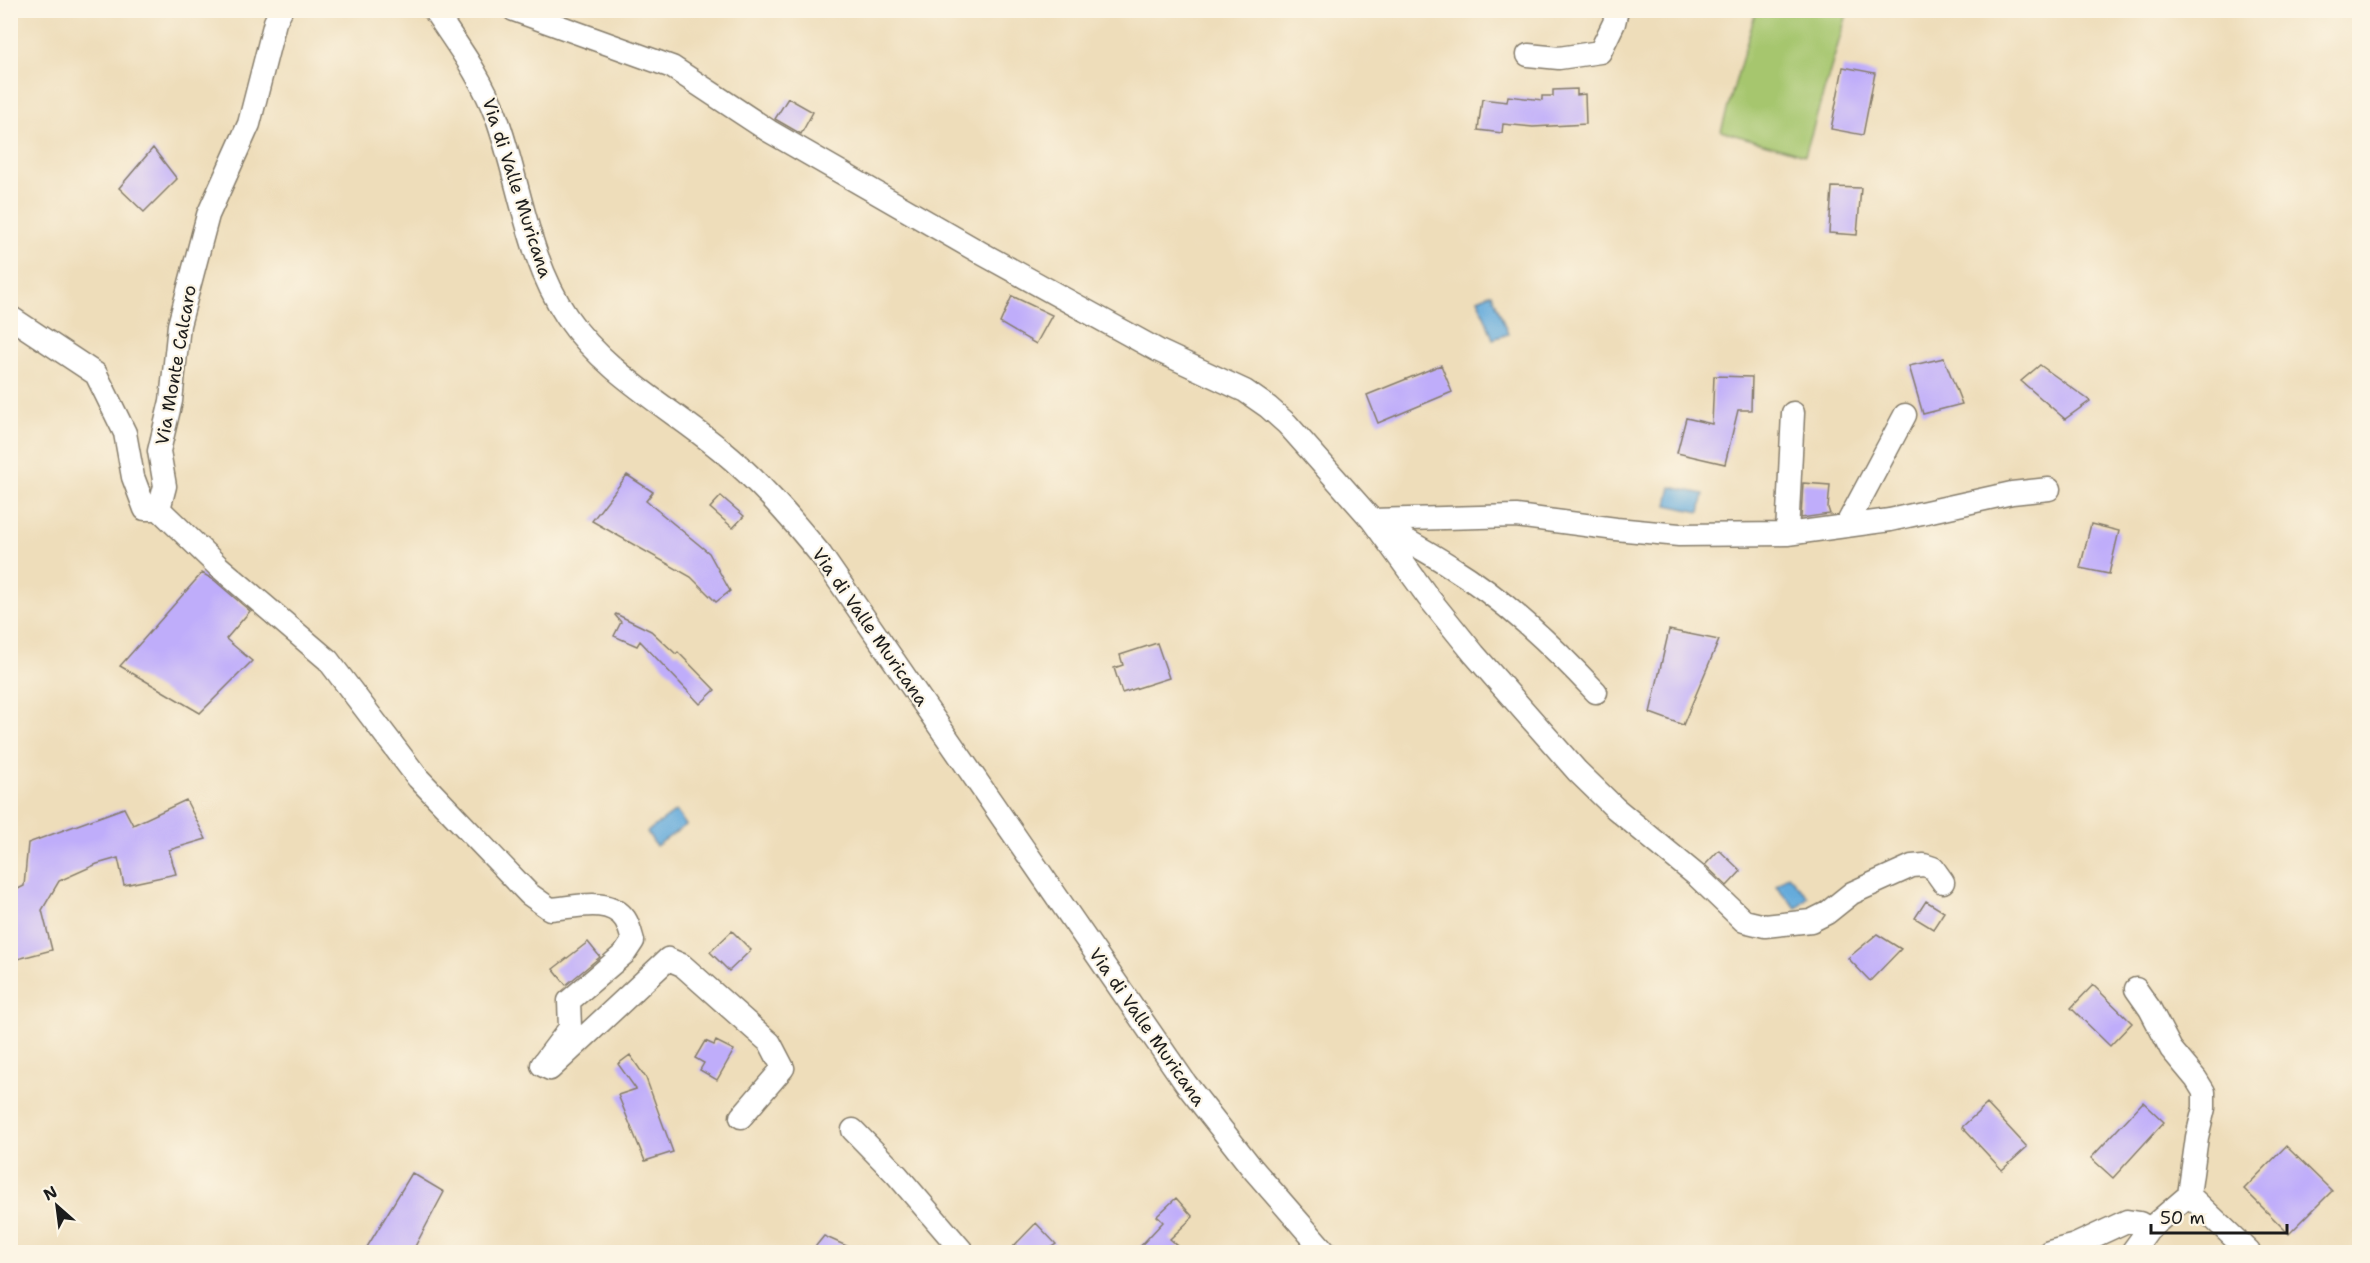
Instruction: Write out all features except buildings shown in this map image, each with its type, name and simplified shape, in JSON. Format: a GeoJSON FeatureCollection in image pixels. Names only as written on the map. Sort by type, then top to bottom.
{"type":"FeatureCollection","features":[{"type":"Feature","properties":{"kind":"street","name":"Via Monte Calcaro"},"geometry":{"type":"LineString","coordinates":[[10,317],[96,374],[124,433],[133,477],[145,509],[159,509],[165,486],[159,451],[171,401],[180,325],[208,215],[249,124],[274,22],[281,10]]}},
{"type":"Feature","properties":{"kind":"street","name":"Via di Valle Muricana"},"geometry":{"type":"LineString","coordinates":[[434,10],[462,50],[490,102],[542,266],[556,299],[569,320],[618,372],[720,449],[758,482],[816,549],[1186,1084],[1252,1168],[1325,1252]]}},
{"type":"Feature","properties":{"kind":"street"},"geometry":{"type":"LineString","coordinates":[[514,10],[672,66],[769,131],[981,253],[1159,351],[1245,391],[1287,424],[1372,520],[1459,636],[1577,771],[1614,808],[1696,875],[1744,921],[1765,926],[1811,921],[1827,913],[1858,890],[1912,866],[1924,865],[1933,868],[1943,882]]}},
{"type":"Feature","properties":{"kind":"street"},"geometry":{"type":"LineString","coordinates":[[1528,55],[1559,58],[1600,52],[1614,23],[1617,10]]}},
{"type":"Feature","properties":{"kind":"street"},"geometry":{"type":"LineString","coordinates":[[1787,534],[1793,413]]}},
{"type":"Feature","properties":{"kind":"street"},"geometry":{"type":"LineString","coordinates":[[1846,526],[1905,415]]}},
{"type":"Feature","properties":{"kind":"street"},"geometry":{"type":"LineString","coordinates":[[1372,520],[1509,516],[1679,535],[1787,534],[1908,516],[2012,494],[2049,489]]}},
{"type":"Feature","properties":{"kind":"street"},"geometry":{"type":"LineString","coordinates":[[159,509],[219,566],[328,660],[418,778],[529,894],[550,909],[601,905],[612,908],[625,919],[633,941],[625,953],[569,1000],[570,1028],[542,1065],[550,1069],[668,959],[682,965],[770,1043],[783,1068],[741,1117]]}},
{"type":"Feature","properties":{"kind":"street"},"geometry":{"type":"LineString","coordinates":[[1372,520],[1451,567],[1497,600],[1544,639],[1596,692]]}},
{"type":"Feature","properties":{"kind":"street"},"geometry":{"type":"LineString","coordinates":[[2132,1252],[2148,1230],[2189,1195],[2197,1137],[2204,1108],[2204,1092],[2196,1078],[2171,1049],[2150,1009],[2136,989]]}},
{"type":"Feature","properties":{"kind":"street"},"geometry":{"type":"LineString","coordinates":[[853,1130],[897,1175],[963,1252]]}},
{"type":"Feature","properties":{"kind":"street"},"geometry":{"type":"LineString","coordinates":[[2189,1195],[2249,1252]]}},
{"type":"Feature","properties":{"kind":"street"},"geometry":{"type":"LineString","coordinates":[[2049,1252],[2075,1245],[2127,1221],[2140,1223],[2148,1230]]}},
{"type":"Feature","properties":{"kind":"green space"},"geometry":{"type":"Polygon","coordinates":[[[1756,11],[1848,11],[1805,155],[1721,131],[1756,11]]]}},
{"type":"Feature","properties":{"kind":"water"},"geometry":{"type":"Polygon","coordinates":[[[1492,293],[1508,334],[1493,339],[1478,299],[1492,293]]]}},
{"type":"Feature","properties":{"kind":"water"},"geometry":{"type":"Polygon","coordinates":[[[1671,487],[1704,494],[1700,512],[1667,505],[1671,487]]]}},
{"type":"Feature","properties":{"kind":"water"},"geometry":{"type":"Polygon","coordinates":[[[676,811],[686,825],[656,846],[647,832],[676,811]]]}},
{"type":"Feature","properties":{"kind":"water"},"geometry":{"type":"Polygon","coordinates":[[[1788,875],[1808,897],[1796,908],[1776,886],[1788,875]]]}}]}
